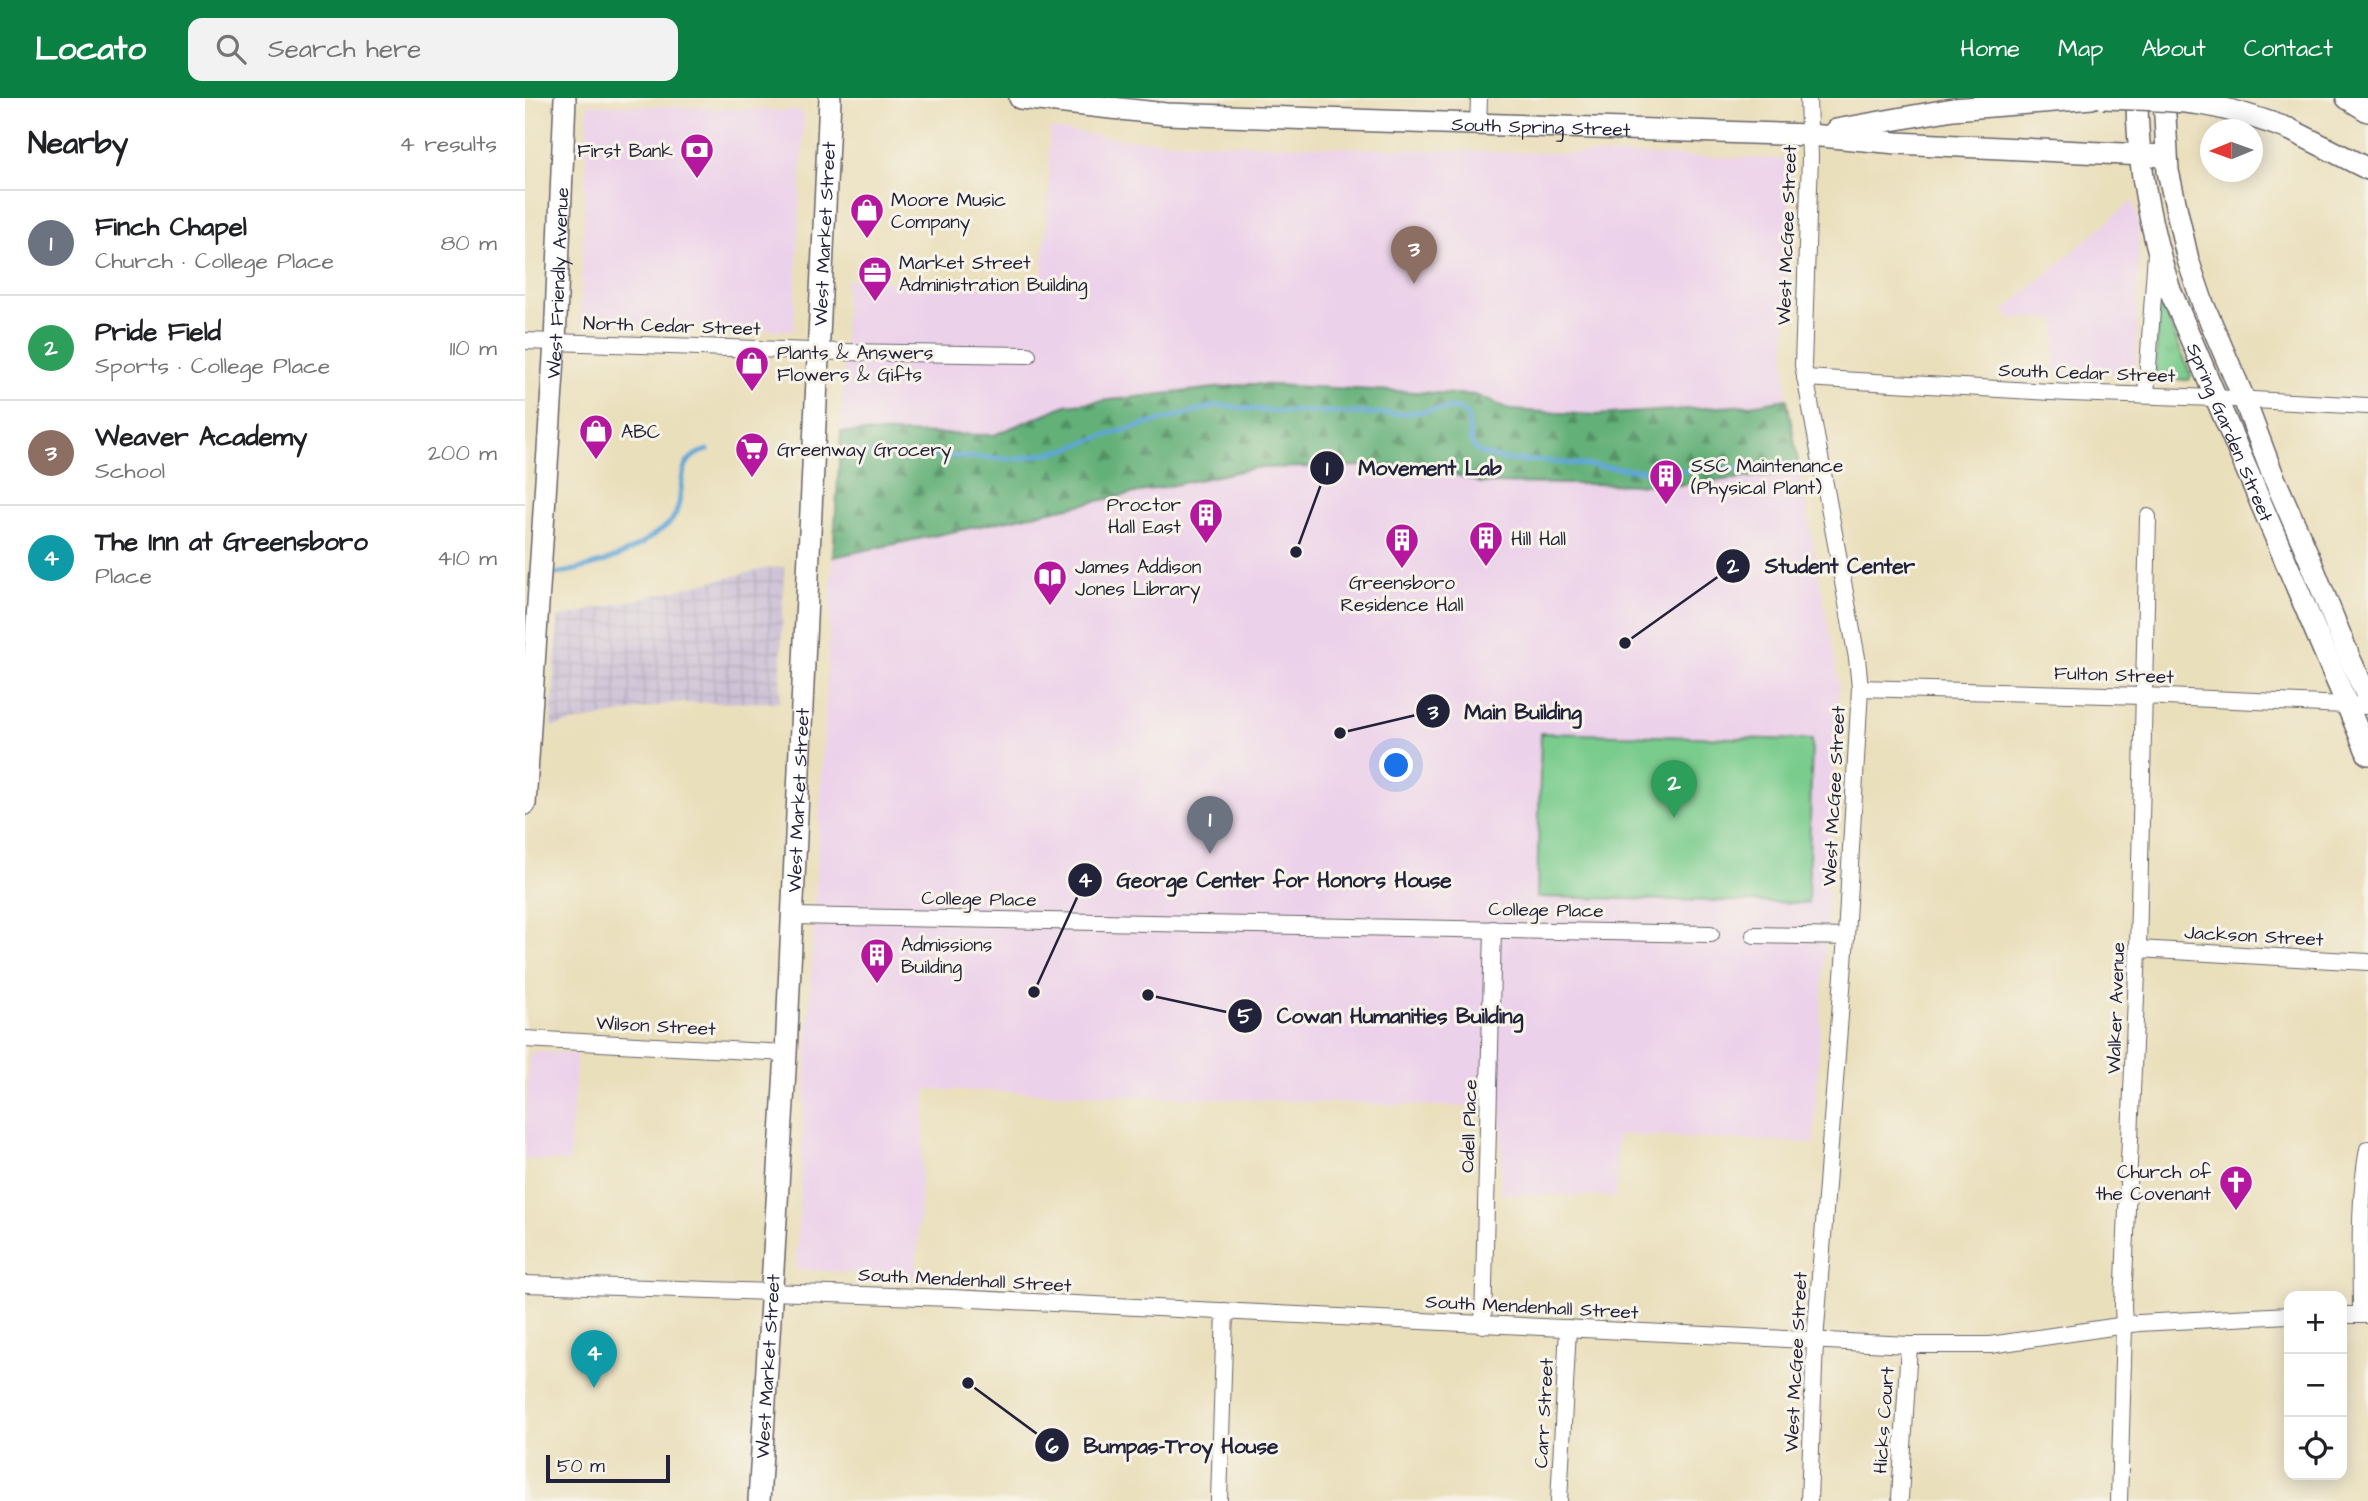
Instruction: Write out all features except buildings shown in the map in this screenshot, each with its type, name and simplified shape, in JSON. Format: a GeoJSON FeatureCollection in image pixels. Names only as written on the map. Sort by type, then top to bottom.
{"type":"FeatureCollection","features":[{"type":"Feature","properties":{"kind":"main road","name":"West Friendly Avenue"},"geometry":{"type":"LineString","coordinates":[[525,804],[555,342],[565,98]]}},
{"type":"Feature","properties":{"kind":"main road","name":"West Market Street"},"geometry":{"type":"LineString","coordinates":[[759,1501],[786,1053],[830,98]]}},
{"type":"Feature","properties":{"kind":"main road","name":"South Spring Street"},"geometry":{"type":"LineString","coordinates":[[1020,98],[1166,114],[1810,135]]}},
{"type":"Feature","properties":{"kind":"main road"},"geometry":{"type":"LineString","coordinates":[[1929,98],[1953,109]]}},
{"type":"Feature","properties":{"kind":"main road"},"geometry":{"type":"LineString","coordinates":[[1810,135],[1953,109],[2092,98]]}},
{"type":"Feature","properties":{"kind":"main road"},"geometry":{"type":"LineString","coordinates":[[2103,98],[2202,104],[2244,114],[2289,129],[2368,169]]}},
{"type":"Feature","properties":{"kind":"main road","name":"Spring Garden Street"},"geometry":{"type":"LineString","coordinates":[[2137,98],[2140,155],[2156,247],[2170,290],[2368,754]]}},
{"type":"Feature","properties":{"kind":"main road","name":"Spring Garden Street"},"geometry":{"type":"LineString","coordinates":[[2164,98],[2165,156],[2188,260],[2272,473],[2368,698]]}},
{"type":"Feature","properties":{"kind":"main road"},"geometry":{"type":"LineString","coordinates":[[2347,98],[2368,111]]}},
{"type":"Feature","properties":{"kind":"main road"},"geometry":{"type":"LineString","coordinates":[[1810,135],[1897,143],[2165,156]]}},
{"type":"Feature","properties":{"kind":"street"},"geometry":{"type":"LineString","coordinates":[[1478,125],[1479,98]]}},
{"type":"Feature","properties":{"kind":"street","name":"West McGee Street"},"geometry":{"type":"LineString","coordinates":[[1808,98],[1810,135],[1803,349],[1805,378],[1857,658],[1860,688],[1846,937],[1815,1341],[1809,1501]]}},
{"type":"Feature","properties":{"kind":"street"},"geometry":{"type":"LineString","coordinates":[[2146,395],[2156,247]]}},
{"type":"Feature","properties":{"kind":"street","name":"North Cedar Street"},"geometry":{"type":"LineString","coordinates":[[525,341],[818,351]]}},
{"type":"Feature","properties":{"kind":"street"},"geometry":{"type":"LineString","coordinates":[[818,351],[1028,355]]}},
{"type":"Feature","properties":{"kind":"street","name":"South Cedar Street"},"geometry":{"type":"LineString","coordinates":[[1805,378],[2368,406]]}},
{"type":"Feature","properties":{"kind":"street","name":"Walker Avenue"},"geometry":{"type":"LineString","coordinates":[[2119,1501],[2123,1306],[2138,950],[2148,517]]}},
{"type":"Feature","properties":{"kind":"street","name":"Fulton Street"},"geometry":{"type":"LineString","coordinates":[[1860,688],[2368,706]]}},
{"type":"Feature","properties":{"kind":"street","name":"College Place"},"geometry":{"type":"LineString","coordinates":[[792,916],[1711,934]]}},
{"type":"Feature","properties":{"kind":"street","name":"Odell Place"},"geometry":{"type":"LineString","coordinates":[[1483,1325],[1493,929]]}},
{"type":"Feature","properties":{"kind":"street"},"geometry":{"type":"LineString","coordinates":[[1755,935],[1846,937]]}},
{"type":"Feature","properties":{"kind":"street","name":"Jackson Street"},"geometry":{"type":"LineString","coordinates":[[2138,950],[2368,962]]}},
{"type":"Feature","properties":{"kind":"street","name":"Wilson Street"},"geometry":{"type":"LineString","coordinates":[[525,1039],[786,1053]]}},
{"type":"Feature","properties":{"kind":"street"},"geometry":{"type":"LineString","coordinates":[[2364,1315],[2363,1201],[2368,1149]]}},
{"type":"Feature","properties":{"kind":"street","name":"South Mendenhall Street"},"geometry":{"type":"LineString","coordinates":[[525,1284],[771,1290],[1909,1345],[1990,1345],[2139,1322],[2284,1315]]}},
{"type":"Feature","properties":{"kind":"street"},"geometry":{"type":"LineString","coordinates":[[1219,1501],[1225,1311]]}},
{"type":"Feature","properties":{"kind":"street","name":"Carr Street"},"geometry":{"type":"LineString","coordinates":[[1559,1501],[1568,1328]]}},
{"type":"Feature","properties":{"kind":"street","name":"Hicks Court"},"geometry":{"type":"LineString","coordinates":[[1900,1499],[1909,1345]]}},
{"type":"Feature","properties":{"kind":"shaded area"},"geometry":{"type":"Polygon","coordinates":[[[588,104],[798,111],[804,114],[794,331],[580,323],[588,104]]]}},
{"type":"Feature","properties":{"kind":"shaded area"},"geometry":{"type":"Polygon","coordinates":[[[1049,129],[1133,140],[1789,159],[1792,164],[1785,361],[1787,399],[1750,405],[1596,415],[1511,410],[1475,395],[1066,405],[994,435],[841,432],[846,280],[1041,288],[1049,194],[1049,129]]]}},
{"type":"Feature","properties":{"kind":"shaded area"},"geometry":{"type":"Polygon","coordinates":[[[2133,200],[2139,226],[2136,374],[2054,372],[2057,319],[2010,318],[2005,310],[2133,200]]]}},
{"type":"Feature","properties":{"kind":"shaded area"},"geometry":{"type":"Polygon","coordinates":[[[1426,465],[1481,483],[1678,485],[1800,472],[1839,684],[1814,1143],[1617,1135],[1616,1197],[1501,1194],[1502,1108],[926,1089],[916,1277],[796,1269],[833,557],[1254,468],[1426,465]]]}},
{"type":"Feature","properties":{"kind":"shaded area"},"geometry":{"type":"Polygon","coordinates":[[[784,567],[780,702],[673,703],[551,727],[558,618],[768,568],[784,567]]]}},
{"type":"Feature","properties":{"kind":"shaded area"},"geometry":{"type":"Polygon","coordinates":[[[534,1051],[577,1054],[569,1162],[525,1159],[529,1056],[534,1051]]]}},
{"type":"Feature","properties":{"kind":"green space"},"geometry":{"type":"Polygon","coordinates":[[[2159,305],[2162,306],[2191,375],[2189,380],[2161,379],[2155,376],[2159,305]]]}},
{"type":"Feature","properties":{"kind":"green space"},"geometry":{"type":"Polygon","coordinates":[[[1250,384],[1475,395],[1511,410],[1596,415],[1750,405],[1787,399],[1800,472],[1678,485],[1481,483],[1426,465],[1254,468],[833,557],[841,432],[994,435],[1066,405],[1250,384]]]}},
{"type":"Feature","properties":{"kind":"green space"},"geometry":{"type":"Polygon","coordinates":[[[1541,733],[1812,740],[1808,903],[1537,897],[1541,733]]]}},
{"type":"Feature","properties":{"kind":"waterway"},"geometry":{"type":"LineString","coordinates":[[842,452],[1017,459],[1064,450],[1103,436],[1218,405],[1268,411],[1397,414],[1457,408],[1467,414],[1471,441],[1475,449],[1482,454],[1507,460],[1658,472],[1795,465]]}},
{"type":"Feature","properties":{"kind":"waterway"},"geometry":{"type":"LineString","coordinates":[[545,576],[617,557],[666,526],[677,510],[684,469],[688,461],[708,450]]}},
{"type":"Feature","properties":{"kind":"place","name":"First Bank"},"geometry":{"type":"Point","coordinates":[697,180]}},
{"type":"Feature","properties":{"kind":"place","name":"Moore Music Company"},"geometry":{"type":"Point","coordinates":[867,240]}},
{"type":"Feature","properties":{"kind":"place","name":"Weaver Academy"},"geometry":{"type":"Point","coordinates":[1414,284]}},
{"type":"Feature","properties":{"kind":"place","name":"Market Street Administration Building"},"geometry":{"type":"Point","coordinates":[875,303]}},
{"type":"Feature","properties":{"kind":"place","name":"Plants & Answers Flowers & Gifts"},"geometry":{"type":"Point","coordinates":[752,393]}},
{"type":"Feature","properties":{"kind":"place","name":"ABC"},"geometry":{"type":"Point","coordinates":[596,461]}},
{"type":"Feature","properties":{"kind":"place","name":"Greenway Grocery"},"geometry":{"type":"Point","coordinates":[752,479]}},
{"type":"Feature","properties":{"kind":"place","name":"SSC Maintenance (Physical Plant)"},"geometry":{"type":"Point","coordinates":[1666,506]}},
{"type":"Feature","properties":{"kind":"place","name":"Proctor Hall East"},"geometry":{"type":"Point","coordinates":[1206,545]}},
{"type":"Feature","properties":{"kind":"place","name":"Movement Lab"},"geometry":{"type":"Point","coordinates":[1296,552]}},
{"type":"Feature","properties":{"kind":"place","name":"Hill Hall"},"geometry":{"type":"Point","coordinates":[1486,568]}},
{"type":"Feature","properties":{"kind":"place","name":"Greensboro Residence Hall"},"geometry":{"type":"Point","coordinates":[1402,570]}},
{"type":"Feature","properties":{"kind":"place","name":"James Addison Jones Library"},"geometry":{"type":"Point","coordinates":[1050,607]}},
{"type":"Feature","properties":{"kind":"place","name":"Student Center"},"geometry":{"type":"Point","coordinates":[1625,643]}},
{"type":"Feature","properties":{"kind":"place","name":"Main Building"},"geometry":{"type":"Point","coordinates":[1340,733]}},
{"type":"Feature","properties":{"kind":"place","name":"Pride Field"},"geometry":{"type":"Point","coordinates":[1674,818]}},
{"type":"Feature","properties":{"kind":"place","name":"Finch Chapel"},"geometry":{"type":"Point","coordinates":[1210,854]}},
{"type":"Feature","properties":{"kind":"place","name":"Admissions Building"},"geometry":{"type":"Point","coordinates":[877,985]}},
{"type":"Feature","properties":{"kind":"place","name":"George Center for Honors House"},"geometry":{"type":"Point","coordinates":[1034,992]}},
{"type":"Feature","properties":{"kind":"place","name":"Cowan Humanities Building"},"geometry":{"type":"Point","coordinates":[1148,995]}},
{"type":"Feature","properties":{"kind":"place","name":"Church of the Covenant"},"geometry":{"type":"Point","coordinates":[2236,1212]}},
{"type":"Feature","properties":{"kind":"place","name":"Bumpas-Troy House"},"geometry":{"type":"Point","coordinates":[968,1383]}},
{"type":"Feature","properties":{"kind":"place","name":"The Inn at Greensboro"},"geometry":{"type":"Point","coordinates":[594,1388]}}]}
